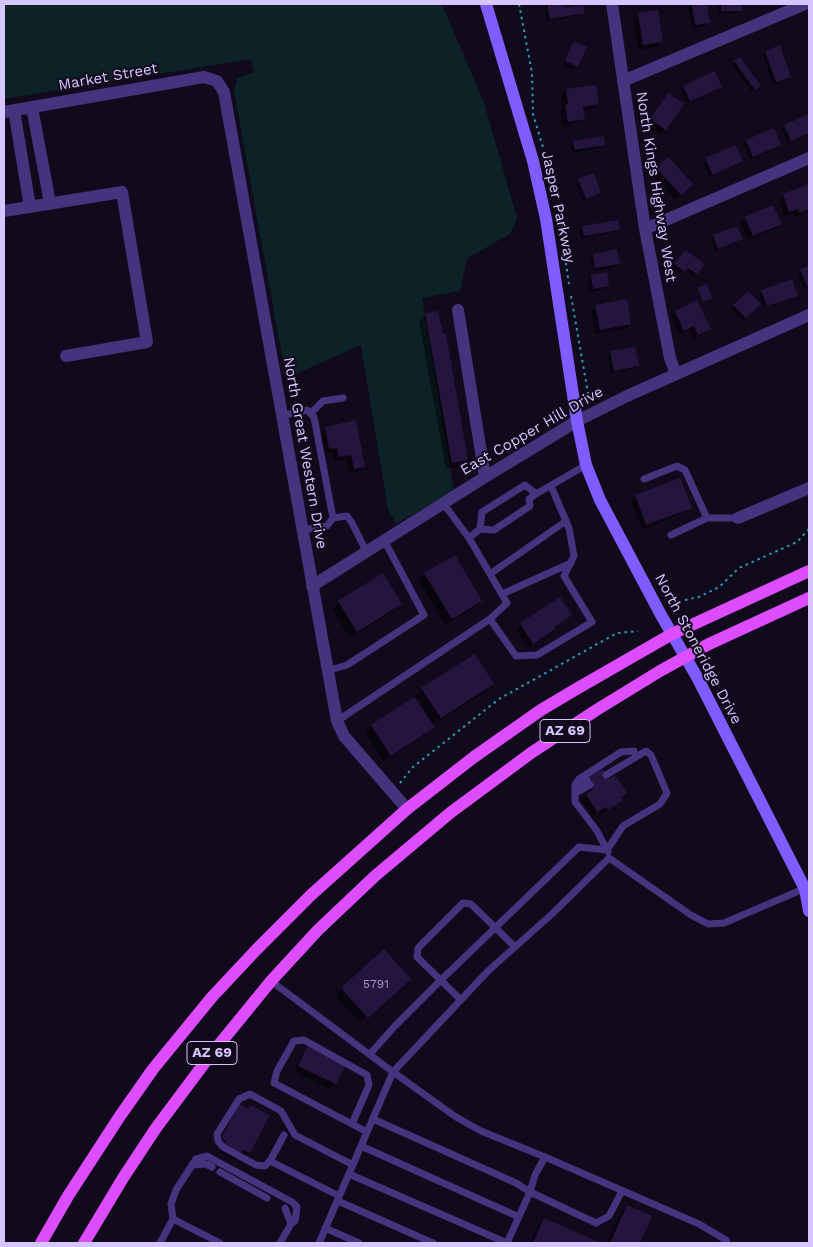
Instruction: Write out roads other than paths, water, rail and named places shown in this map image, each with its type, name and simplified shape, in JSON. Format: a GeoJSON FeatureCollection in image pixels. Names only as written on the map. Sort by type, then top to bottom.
{"type":"FeatureCollection","features":[{"type":"Feature","properties":{"kind":"main road","name":"Jasper Parkway"},"geometry":{"type":"LineString","coordinates":[[486,4],[533,161],[546,219],[577,421]]}},
{"type":"Feature","properties":{"kind":"main road","name":"North Stoneridge Drive"},"geometry":{"type":"LineString","coordinates":[[577,421],[586,465],[600,500],[808,889],[809,911]]}},
{"type":"Feature","properties":{"kind":"main road","name":"AZ 69"},"geometry":{"type":"LineString","coordinates":[[41,1243],[68,1196],[120,1116],[153,1069],[212,997],[257,948],[311,895],[407,809],[474,757],[541,710],[672,634],[809,571]]}},
{"type":"Feature","properties":{"kind":"main road","name":"AZ 69"},"geometry":{"type":"LineString","coordinates":[[84,1243],[156,1128],[209,1057],[272,981],[332,916],[375,876],[450,813],[598,709],[685,657],[809,598]]}},
{"type":"Feature","properties":{"kind":"street","name":"North Kings Highway West"},"geometry":{"type":"LineString","coordinates":[[612,4],[645,229],[670,358],[676,374]]}},
{"type":"Feature","properties":{"kind":"street"},"geometry":{"type":"LineString","coordinates":[[623,81],[805,4]]}},
{"type":"Feature","properties":{"kind":"street","name":"Market Street"},"geometry":{"type":"LineString","coordinates":[[9,111],[204,77],[217,81]]}},
{"type":"Feature","properties":{"kind":"street","name":"North Great Western Drive"},"geometry":{"type":"LineString","coordinates":[[217,81],[224,92],[337,721],[344,736],[407,809]]}},
{"type":"Feature","properties":{"kind":"street"},"geometry":{"type":"LineString","coordinates":[[32,107],[50,204]]}},
{"type":"Feature","properties":{"kind":"street"},"geometry":{"type":"LineString","coordinates":[[9,111],[30,206]]}},
{"type":"Feature","properties":{"kind":"street"},"geometry":{"type":"LineString","coordinates":[[645,229],[809,158]]}},
{"type":"Feature","properties":{"kind":"street"},"geometry":{"type":"LineString","coordinates":[[4,211],[122,192],[147,342],[66,356]]}},
{"type":"Feature","properties":{"kind":"street"},"geometry":{"type":"LineString","coordinates":[[458,310],[485,477]]}},
{"type":"Feature","properties":{"kind":"street","name":"East Copper Hill Drive"},"geometry":{"type":"LineString","coordinates":[[312,586],[577,421],[676,374],[809,315]]}},
{"type":"Feature","properties":{"kind":"street"},"geometry":{"type":"LineString","coordinates":[[738,518],[809,488]]}},
{"type":"Feature","properties":{"kind":"lane"},"geometry":{"type":"LineString","coordinates":[[311,414],[323,400],[343,398]]}},
{"type":"Feature","properties":{"kind":"lane"},"geometry":{"type":"LineString","coordinates":[[282,416],[308,410],[314,416],[333,518]]}},
{"type":"Feature","properties":{"kind":"lane"},"geometry":{"type":"LineString","coordinates":[[469,538],[480,529],[494,530],[530,506],[529,499],[536,494],[586,465]]}},
{"type":"Feature","properties":{"kind":"lane"},"geometry":{"type":"LineString","coordinates":[[644,480],[677,466],[685,470],[706,518]]}},
{"type":"Feature","properties":{"kind":"lane"},"geometry":{"type":"LineString","coordinates":[[480,529],[482,512],[525,485],[536,494]]}},
{"type":"Feature","properties":{"kind":"lane"},"geometry":{"type":"LineString","coordinates":[[490,619],[516,656],[537,655],[592,622],[564,576],[574,556],[569,528],[551,486]]}},
{"type":"Feature","properties":{"kind":"lane"},"geometry":{"type":"LineString","coordinates":[[337,721],[490,619],[507,603],[469,538],[444,503]]}},
{"type":"Feature","properties":{"kind":"lane"},"geometry":{"type":"LineString","coordinates":[[302,530],[327,526],[333,518],[346,516],[352,523],[366,551]]}},
{"type":"Feature","properties":{"kind":"lane"},"geometry":{"type":"LineString","coordinates":[[671,535],[706,518],[738,518]]}},
{"type":"Feature","properties":{"kind":"lane"},"geometry":{"type":"LineString","coordinates":[[490,574],[566,521]]}},
{"type":"Feature","properties":{"kind":"lane"},"geometry":{"type":"LineString","coordinates":[[327,672],[347,665],[424,615],[384,540]]}},
{"type":"Feature","properties":{"kind":"lane"},"geometry":{"type":"LineString","coordinates":[[502,594],[571,563]]}},
{"type":"Feature","properties":{"kind":"lane"},"geometry":{"type":"LineString","coordinates":[[634,751],[621,752],[579,779],[575,785],[575,802],[597,831],[609,858],[691,915],[708,924],[724,923],[808,889]]}},
{"type":"Feature","properties":{"kind":"lane"},"geometry":{"type":"LineString","coordinates":[[606,775],[646,751],[651,755],[667,793],[660,804],[624,826],[607,850]]}},
{"type":"Feature","properties":{"kind":"lane"},"geometry":{"type":"LineString","coordinates":[[574,794],[589,782]]}},
{"type":"Feature","properties":{"kind":"lane"},"geometry":{"type":"LineString","coordinates":[[370,1054],[441,980],[579,847],[607,850]]}},
{"type":"Feature","properties":{"kind":"lane"},"geometry":{"type":"LineString","coordinates":[[319,1243],[393,1072],[488,971],[552,914],[609,858]]}},
{"type":"Feature","properties":{"kind":"lane"},"geometry":{"type":"LineString","coordinates":[[460,999],[417,957],[418,948],[463,903],[471,904],[515,947]]}},
{"type":"Feature","properties":{"kind":"lane"},"geometry":{"type":"LineString","coordinates":[[272,981],[456,1117],[481,1131],[698,1224],[726,1240],[727,1243]]}},
{"type":"Feature","properties":{"kind":"lane"},"geometry":{"type":"LineString","coordinates":[[352,1124],[369,1085],[367,1075],[304,1040],[294,1041],[277,1071],[274,1083],[352,1124],[368,1132]]}},
{"type":"Feature","properties":{"kind":"lane"},"geometry":{"type":"LineString","coordinates":[[284,1135],[270,1161],[265,1166],[256,1165],[223,1147],[218,1141],[217,1134],[240,1099],[250,1094],[282,1111],[296,1135],[353,1165]]}},
{"type":"Feature","properties":{"kind":"lane"},"geometry":{"type":"LineString","coordinates":[[373,1119],[516,1183],[530,1192],[596,1224],[609,1216],[622,1191]]}},
{"type":"Feature","properties":{"kind":"lane"},"geometry":{"type":"LineString","coordinates":[[361,1146],[519,1217]]}},
{"type":"Feature","properties":{"kind":"lane"},"geometry":{"type":"LineString","coordinates":[[160,1243],[173,1219],[172,1204],[176,1190],[196,1158],[207,1156],[292,1202],[296,1207],[297,1213],[295,1221],[291,1224],[280,1243]]}},
{"type":"Feature","properties":{"kind":"lane"},"geometry":{"type":"LineString","coordinates":[[349,1174],[507,1243],[530,1192],[535,1175],[545,1157]]}},
{"type":"Feature","properties":{"kind":"lane"},"geometry":{"type":"LineString","coordinates":[[270,1161],[338,1198],[433,1243]]}},
{"type":"Feature","properties":{"kind":"lane"},"geometry":{"type":"LineString","coordinates":[[192,1165],[206,1164],[212,1167]]}},
{"type":"Feature","properties":{"kind":"lane"},"geometry":{"type":"LineString","coordinates":[[220,1172],[267,1198]]}},
{"type":"Feature","properties":{"kind":"lane"},"geometry":{"type":"LineString","coordinates":[[285,1208],[291,1224]]}},
{"type":"Feature","properties":{"kind":"lane"},"geometry":{"type":"LineString","coordinates":[[173,1219],[220,1243]]}},
{"type":"Feature","properties":{"kind":"lane"},"geometry":{"type":"LineString","coordinates":[[325,1228],[359,1243]]}}]}
